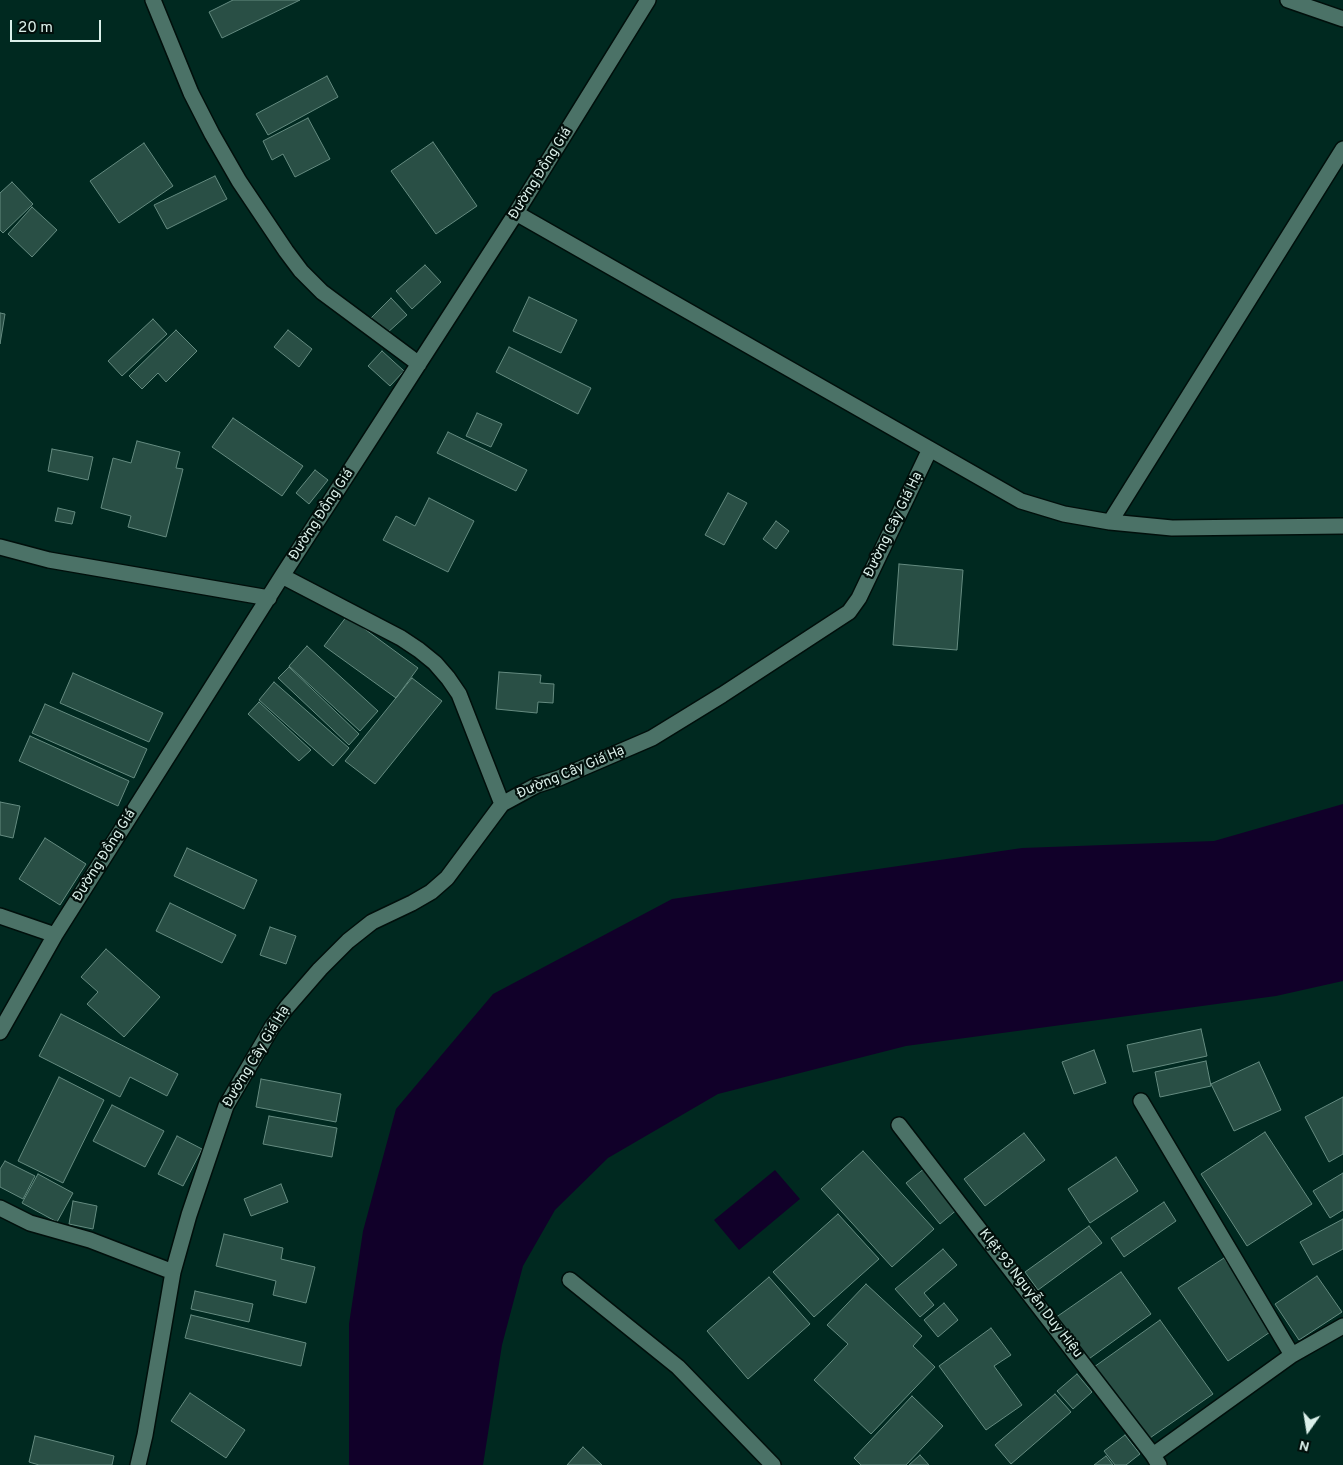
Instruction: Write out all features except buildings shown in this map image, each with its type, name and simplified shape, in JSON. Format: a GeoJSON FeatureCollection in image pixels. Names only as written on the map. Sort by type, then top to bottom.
{"type":"FeatureCollection","features":[{"type":"Feature","properties":{"kind":"street"},"geometry":{"type":"LineString","coordinates":[[153,0],[190,93],[239,181],[286,251],[301,271],[322,292],[419,364]]}},
{"type":"Feature","properties":{"kind":"street","name":"Đường Đồng Giá"},"geometry":{"type":"LineString","coordinates":[[0,1032],[54,935],[516,213],[648,0]]}},
{"type":"Feature","properties":{"kind":"street"},"geometry":{"type":"LineString","coordinates":[[1288,0],[1343,19]]}},
{"type":"Feature","properties":{"kind":"street"},"geometry":{"type":"LineString","coordinates":[[1110,522],[1343,149]]}},
{"type":"Feature","properties":{"kind":"street"},"geometry":{"type":"LineString","coordinates":[[516,213],[1021,501],[1064,514],[1110,522],[1172,528],[1343,526]]}},
{"type":"Feature","properties":{"kind":"street","name":"Đường Cây Giá Hạ"},"geometry":{"type":"LineString","coordinates":[[138,1465],[145,1435],[173,1272],[189,1215],[226,1106],[272,1027],[287,1007],[320,969],[348,941],[372,922],[431,892],[446,878],[502,804],[536,785],[559,778],[652,738],[730,690],[849,612],[858,598],[930,450]]}},
{"type":"Feature","properties":{"kind":"street"},"geometry":{"type":"LineString","coordinates":[[0,547],[49,560],[269,598]]}},
{"type":"Feature","properties":{"kind":"street"},"geometry":{"type":"LineString","coordinates":[[282,576],[401,638],[419,650],[448,678],[459,694],[502,804]]}},
{"type":"Feature","properties":{"kind":"street"},"geometry":{"type":"LineString","coordinates":[[0,916],[54,935]]}},
{"type":"Feature","properties":{"kind":"street"},"geometry":{"type":"LineString","coordinates":[[1141,1101],[1292,1356]]}},
{"type":"Feature","properties":{"kind":"street","name":"KIệt 93 Nguyễn Duy Hiệu"},"geometry":{"type":"LineString","coordinates":[[899,1125],[1156,1460]]}},
{"type":"Feature","properties":{"kind":"street"},"geometry":{"type":"LineString","coordinates":[[0,1208],[30,1223],[90,1240],[173,1272]]}},
{"type":"Feature","properties":{"kind":"street"},"geometry":{"type":"LineString","coordinates":[[570,1280],[678,1367],[773,1465]]}},
{"type":"Feature","properties":{"kind":"street"},"geometry":{"type":"LineString","coordinates":[[1156,1460],[1292,1356],[1343,1326]]}},
{"type":"Feature","properties":{"kind":"shaded area"},"geometry":{"type":"Polygon","coordinates":[[[1343,804],[1343,981],[1276,996],[906,1046],[718,1094],[608,1158],[555,1210],[523,1266],[502,1345],[483,1465],[349,1465],[349,1324],[363,1231],[396,1109],[493,994],[672,899],[1022,848],[1214,841],[1343,804]]]}},
{"type":"Feature","properties":{"kind":"shaded area"},"geometry":{"type":"Polygon","coordinates":[[[775,1170],[800,1199],[739,1250],[714,1220],[775,1170]]]}}]}
